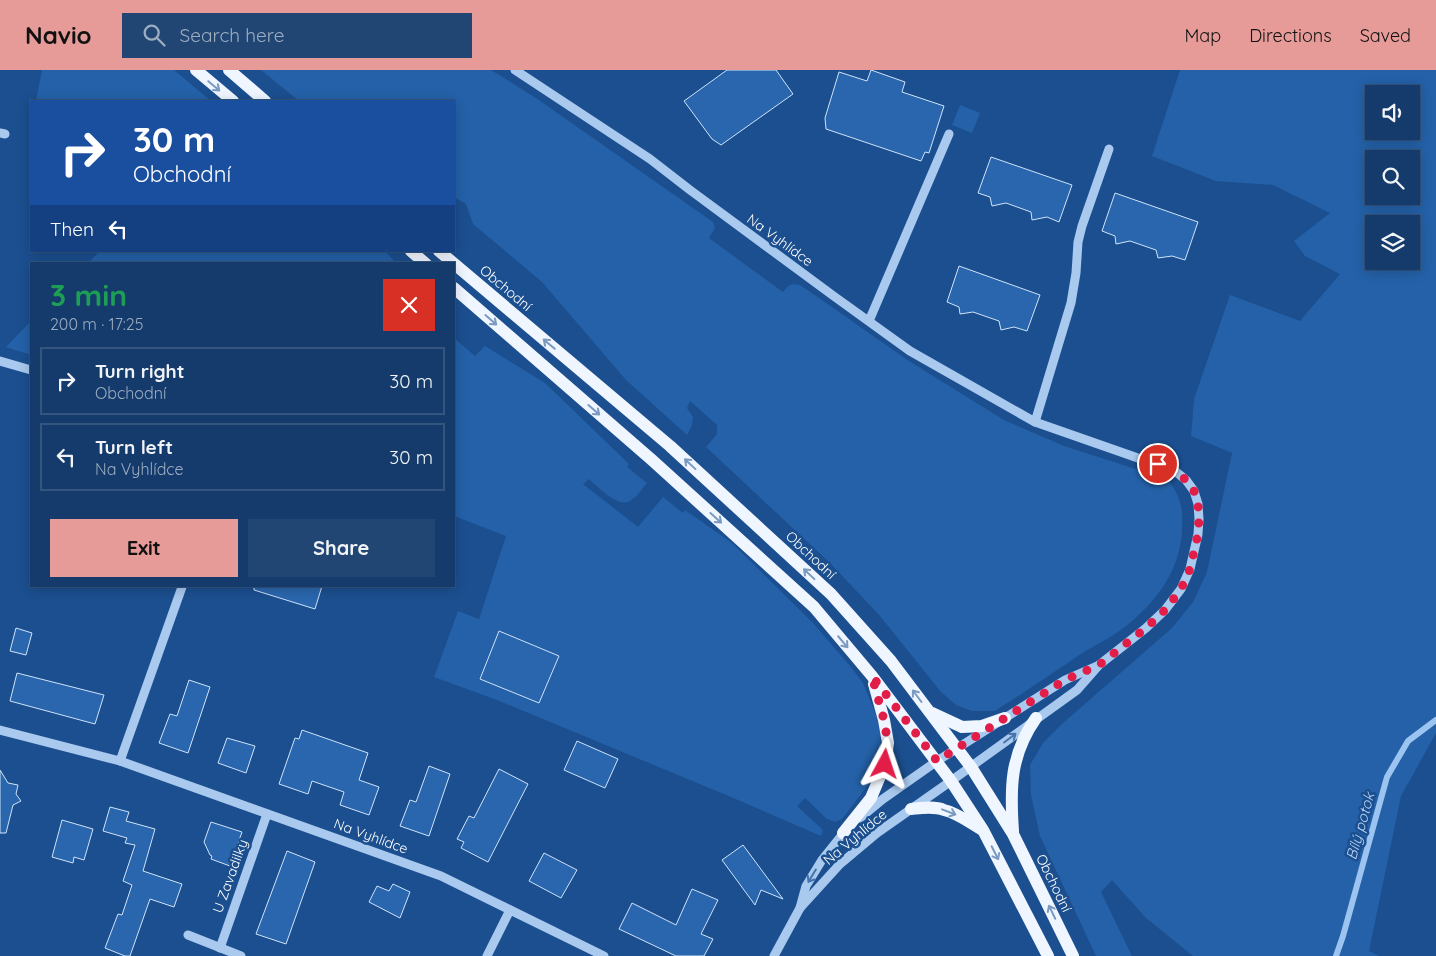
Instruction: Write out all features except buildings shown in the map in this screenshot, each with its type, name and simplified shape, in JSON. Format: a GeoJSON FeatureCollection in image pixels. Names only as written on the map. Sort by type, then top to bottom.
{"type":"FeatureCollection","features":[{"type":"Feature","properties":{"kind":"main road"},"geometry":{"type":"LineString","coordinates":[[196,70],[232,100]]}},
{"type":"Feature","properties":{"kind":"main road"},"geometry":{"type":"LineString","coordinates":[[229,70],[264,100]]}},
{"type":"Feature","properties":{"kind":"main road"},"geometry":{"type":"LineString","coordinates":[[412,252],[424,262]]}},
{"type":"Feature","properties":{"kind":"main road","name":"Obchodní"},"geometry":{"type":"LineString","coordinates":[[440,252],[452,262]]}},
{"type":"Feature","properties":{"kind":"main road","name":"Obchodní"},"geometry":{"type":"LineString","coordinates":[[455,265],[670,446],[831,594],[891,661],[971,767],[1013,834],[1073,956]]}},
{"type":"Feature","properties":{"kind":"main road"},"geometry":{"type":"LineString","coordinates":[[455,289],[652,460],[814,607],[872,676],[951,781],[983,830],[1048,956]]}},
{"type":"Feature","properties":{"kind":"main road"},"geometry":{"type":"LineString","coordinates":[[843,833],[871,798],[885,764],[888,744],[884,720],[872,676]]}},
{"type":"Feature","properties":{"kind":"main road"},"geometry":{"type":"LineString","coordinates":[[929,711],[962,727],[982,726],[1005,718]]}},
{"type":"Feature","properties":{"kind":"main road"},"geometry":{"type":"LineString","coordinates":[[1013,834],[1011,802],[1018,750],[1026,732],[1036,718]]}},
{"type":"Feature","properties":{"kind":"main road"},"geometry":{"type":"LineString","coordinates":[[911,809],[944,809],[983,830]]}},
{"type":"Feature","properties":{"kind":"street","name":"Na Vyhlídce"},"geometry":{"type":"LineString","coordinates":[[515,70],[650,159],[697,196],[910,351],[1035,422],[1175,471],[1186,480],[1194,491],[1198,504],[1199,519],[1198,534],[1190,569],[1181,589],[1165,610],[1146,628],[1099,665],[1077,690],[877,833],[840,864],[800,908]]}},
{"type":"Feature","properties":{"kind":"street"},"geometry":{"type":"LineString","coordinates":[[869,321],[949,134]]}},
{"type":"Feature","properties":{"kind":"street"},"geometry":{"type":"LineString","coordinates":[[1035,422],[1071,303],[1076,273],[1078,242],[1082,226],[1109,149]]}},
{"type":"Feature","properties":{"kind":"street"},"geometry":{"type":"LineString","coordinates":[[0,361],[30,370]]}},
{"type":"Feature","properties":{"kind":"street"},"geometry":{"type":"LineString","coordinates":[[120,761],[182,587]]}},
{"type":"Feature","properties":{"kind":"street","name":"Na Vyhlídce"},"geometry":{"type":"LineString","coordinates":[[774,956],[800,908],[806,886],[822,860],[843,833],[883,799],[937,761],[1065,680],[1099,665]]}},
{"type":"Feature","properties":{"kind":"street","name":"Na Vyhlídce"},"geometry":{"type":"LineString","coordinates":[[0,730],[120,761],[441,876],[604,956]]}},
{"type":"Feature","properties":{"kind":"street","name":"U Zavadilky"},"geometry":{"type":"LineString","coordinates":[[220,948],[267,814]]}},
{"type":"Feature","properties":{"kind":"street"},"geometry":{"type":"LineString","coordinates":[[487,956],[510,910]]}},
{"type":"Feature","properties":{"kind":"street"},"geometry":{"type":"LineString","coordinates":[[188,935],[241,956]]}},
{"type":"Feature","properties":{"kind":"shaded area"},"geometry":{"type":"Polygon","coordinates":[[[42,70],[174,70],[210,100],[36,100],[42,70]]]}},
{"type":"Feature","properties":{"kind":"shaded area"},"geometry":{"type":"Polygon","coordinates":[[[261,70],[491,70],[536,98],[713,222],[715,228],[709,238],[783,292],[788,286],[793,284],[800,285],[909,361],[1004,420],[1064,446],[1167,479],[1179,498],[1182,509],[1180,546],[1171,572],[1156,596],[1137,617],[1108,638],[995,711],[972,711],[956,705],[941,692],[880,616],[830,563],[706,447],[717,434],[717,425],[690,401],[687,408],[693,417],[692,425],[687,435],[626,380],[542,282],[473,224],[466,204],[455,198],[455,100],[298,100],[261,70]]]}},
{"type":"Feature","properties":{"kind":"shaded area"},"geometry":{"type":"Polygon","coordinates":[[[1180,70],[1436,70],[1436,733],[1401,796],[1369,951],[1379,956],[1193,956],[1146,918],[1112,880],[1101,892],[1132,956],[1096,956],[1040,836],[1031,795],[1030,765],[1043,743],[1063,723],[1172,628],[1193,602],[1207,572],[1232,453],[1191,436],[1194,399],[1230,295],[1300,321],[1340,274],[1305,256],[1294,241],[1330,213],[1273,185],[1216,181],[1152,156],[1180,70]]]}},
{"type":"Feature","properties":{"kind":"shaded area"},"geometry":{"type":"Polygon","coordinates":[[[960,105],[980,113],[972,133],[952,125],[960,105]]]}},
{"type":"Feature","properties":{"kind":"shaded area"},"geometry":{"type":"Polygon","coordinates":[[[99,252],[386,252],[395,262],[89,262],[99,252]]]}},
{"type":"Feature","properties":{"kind":"shaded area"},"geometry":{"type":"Polygon","coordinates":[[[30,322],[30,355],[6,347],[30,322]]]}},
{"type":"Feature","properties":{"kind":"shaded area"},"geometry":{"type":"Polygon","coordinates":[[[455,339],[475,356],[485,346],[545,383],[629,464],[627,467],[647,483],[635,497],[625,502],[620,502],[608,496],[589,479],[583,484],[638,527],[663,497],[683,513],[685,510],[732,543],[813,623],[863,683],[877,717],[881,751],[877,767],[868,785],[842,819],[835,822],[827,819],[805,798],[797,806],[823,830],[821,836],[497,700],[434,677],[458,611],[479,619],[506,536],[455,516],[455,339]]]}},
{"type":"Feature","properties":{"kind":"waterway","name":"Bílý potok"},"geometry":{"type":"LineString","coordinates":[[1336,956],[1387,777],[1408,741],[1436,720]]}},
{"type":"Feature","properties":{"kind":"route"},"geometry":{"type":"LineString","coordinates":[[885,764],[888,744],[884,720],[872,676],[937,761],[1065,680],[1099,665],[1146,628],[1165,610],[1181,589],[1190,569],[1198,534],[1199,519],[1198,504],[1194,491],[1186,480],[1175,471],[1158,464]]}}]}
